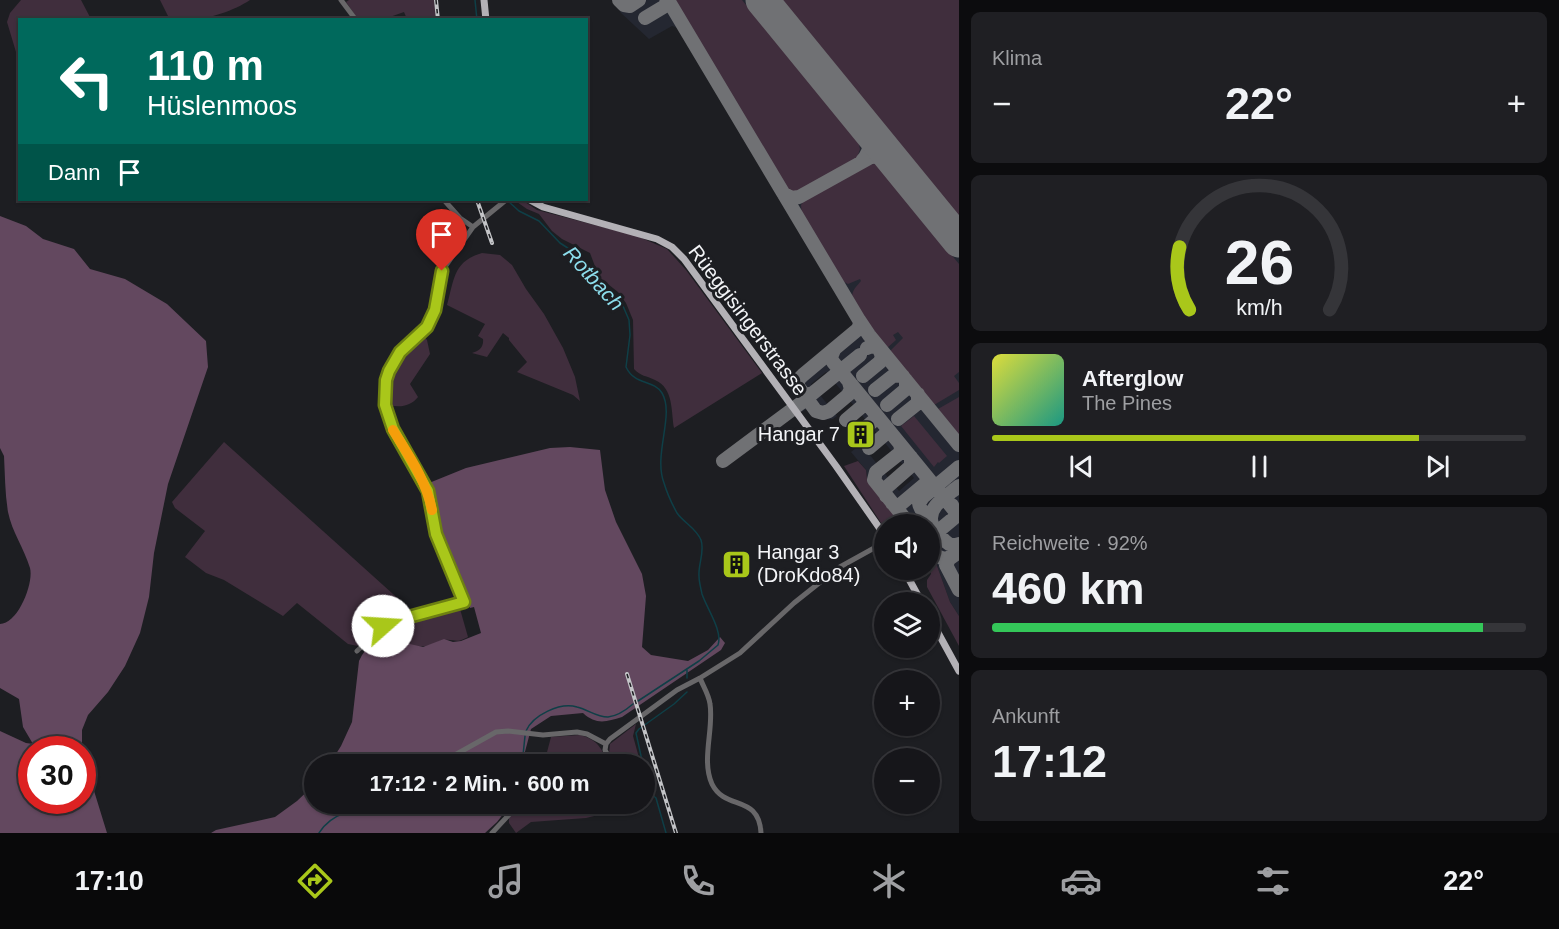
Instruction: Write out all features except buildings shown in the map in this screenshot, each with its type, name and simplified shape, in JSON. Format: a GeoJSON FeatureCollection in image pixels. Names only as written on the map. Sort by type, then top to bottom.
{"type":"FeatureCollection","features":[{"type":"Feature","properties":{"kind":"main road"},"geometry":{"type":"LineString","coordinates":[[484,0],[486,18]]}},
{"type":"Feature","properties":{"kind":"main road","name":"Rüeggisingerstrasse"},"geometry":{"type":"LineString","coordinates":[[532,201],[543,207],[643,234],[672,247],[684,259],[874,518]]}},
{"type":"Feature","properties":{"kind":"main road"},"geometry":{"type":"LineString","coordinates":[[940,636],[959,671]]}},
{"type":"Feature","properties":{"kind":"street"},"geometry":{"type":"LineString","coordinates":[[341,0],[354,18]]}},
{"type":"Feature","properties":{"kind":"street"},"geometry":{"type":"LineString","coordinates":[[445,201],[460,218],[473,227]]}},
{"type":"Feature","properties":{"kind":"street"},"geometry":{"type":"LineString","coordinates":[[357,651],[387,623],[464,602],[436,534],[428,491],[388,417],[384,393],[386,380],[400,352],[427,327],[435,310],[442,271],[473,227],[503,201]]}},
{"type":"Feature","properties":{"kind":"street"},"geometry":{"type":"LineString","coordinates":[[607,754],[606,744],[610,739],[677,690],[740,653],[794,603],[838,568],[874,548]]}},
{"type":"Feature","properties":{"kind":"street"},"geometry":{"type":"LineString","coordinates":[[700,678],[710,703],[710,777],[717,792],[749,807],[756,813],[760,821],[761,833]]}},
{"type":"Feature","properties":{"kind":"street"},"geometry":{"type":"LineString","coordinates":[[457,754],[496,732],[504,731],[531,735],[577,732],[587,734],[606,744]]}},
{"type":"Feature","properties":{"kind":"street"},"geometry":{"type":"LineString","coordinates":[[492,833],[510,814]]}},
{"type":"Feature","properties":{"kind":"shaded area"},"geometry":{"type":"Polygon","coordinates":[[[21,0],[81,0],[90,18],[18,18],[18,59],[7,22],[10,13],[21,0]]]}},
{"type":"Feature","properties":{"kind":"shaded area"},"geometry":{"type":"Polygon","coordinates":[[[160,0],[250,0],[232,10],[210,17],[168,16],[160,0]]]}},
{"type":"Feature","properties":{"kind":"shaded area"},"geometry":{"type":"Polygon","coordinates":[[[349,0],[434,0],[436,18],[407,18],[404,12],[387,18],[357,18],[346,2],[349,0]]]}},
{"type":"Feature","properties":{"kind":"shaded area"},"geometry":{"type":"Polygon","coordinates":[[[613,0],[781,0],[959,217],[959,616],[950,602],[940,574],[940,514],[896,514],[867,479],[866,470],[851,452],[861,444],[899,491],[914,478],[826,372],[811,384],[837,416],[833,419],[821,420],[808,408],[802,412],[794,403],[797,394],[792,384],[795,377],[849,332],[853,324],[851,314],[681,29],[672,26],[649,39],[621,13],[613,0]]]}},
{"type":"Feature","properties":{"kind":"shaded area"},"geometry":{"type":"Polygon","coordinates":[[[672,0],[742,0],[858,141],[860,149],[857,158],[801,192],[793,193],[787,190],[672,0]]]}},
{"type":"Feature","properties":{"kind":"shaded area"},"geometry":{"type":"Polygon","coordinates":[[[781,0],[959,0],[959,217],[781,0]]]}},
{"type":"Feature","properties":{"kind":"shaded area"},"geometry":{"type":"Polygon","coordinates":[[[875,164],[959,264],[959,372],[954,376],[959,383],[959,390],[934,405],[890,351],[903,338],[898,332],[893,335],[896,340],[887,348],[853,303],[853,293],[860,279],[848,284],[839,279],[802,216],[801,205],[807,197],[864,165],[875,164]]]}},
{"type":"Feature","properties":{"kind":"shaded area"},"geometry":{"type":"Polygon","coordinates":[[[515,201],[524,201],[537,210],[637,236],[667,249],[686,270],[762,373],[674,428],[669,394],[666,389],[655,380],[641,375],[634,369],[633,320],[626,303],[618,292],[599,277],[590,253],[562,239],[552,231],[539,214],[515,201]]]}},
{"type":"Feature","properties":{"kind":"shaded area"},"geometry":{"type":"Polygon","coordinates":[[[0,216],[26,226],[43,239],[74,249],[90,269],[125,279],[167,304],[206,341],[208,367],[168,484],[154,553],[149,597],[140,633],[125,666],[108,692],[88,715],[82,736],[28,736],[23,727],[19,699],[0,688],[0,624],[7,622],[18,610],[27,592],[31,575],[8,512],[4,456],[0,448],[0,216]]]}},
{"type":"Feature","properties":{"kind":"shaded area"},"geometry":{"type":"Polygon","coordinates":[[[482,253],[500,255],[512,265],[563,348],[575,377],[580,401],[573,395],[517,372],[527,362],[503,333],[487,357],[472,353],[483,345],[483,339],[478,336],[485,324],[447,305],[456,273],[460,267],[465,261],[482,253]]]}},
{"type":"Feature","properties":{"kind":"shaded area"},"geometry":{"type":"Polygon","coordinates":[[[423,335],[427,340],[430,354],[410,384],[418,397],[405,406],[389,405],[387,385],[394,366],[407,348],[423,335]]]}},
{"type":"Feature","properties":{"kind":"shaded area"},"geometry":{"type":"Polygon","coordinates":[[[959,397],[959,435],[938,409],[959,397]]]}},
{"type":"Feature","properties":{"kind":"shaded area"},"geometry":{"type":"Polygon","coordinates":[[[914,416],[947,456],[934,467],[901,426],[914,416]]]}},
{"type":"Feature","properties":{"kind":"shaded area"},"geometry":{"type":"Polygon","coordinates":[[[224,442],[403,603],[358,646],[348,644],[297,603],[283,616],[224,580],[206,573],[185,557],[205,531],[175,508],[172,502],[224,442]]]}},
{"type":"Feature","properties":{"kind":"shaded area"},"geometry":{"type":"Polygon","coordinates":[[[550,448],[600,450],[605,490],[616,522],[642,574],[646,596],[642,647],[651,655],[688,661],[708,650],[720,637],[725,643],[721,650],[622,717],[597,721],[583,713],[551,716],[531,729],[524,754],[336,754],[352,722],[359,661],[370,646],[386,638],[398,637],[401,642],[423,647],[444,639],[453,642],[461,641],[481,633],[474,607],[470,608],[440,541],[429,483],[466,468],[550,448]]]}},
{"type":"Feature","properties":{"kind":"shaded area"},"geometry":{"type":"Polygon","coordinates":[[[858,461],[866,470],[867,479],[896,514],[875,514],[844,466],[858,461]]]}},
{"type":"Feature","properties":{"kind":"shaded area"},"geometry":{"type":"Polygon","coordinates":[[[940,574],[950,602],[959,616],[959,646],[940,611],[940,592],[930,592],[927,580],[940,580],[940,574]]]}},
{"type":"Feature","properties":{"kind":"shaded area"},"geometry":{"type":"Polygon","coordinates":[[[460,609],[468,637],[464,639],[442,640],[427,646],[419,646],[401,642],[398,637],[389,637],[390,628],[460,609]]]}},
{"type":"Feature","properties":{"kind":"shaded area"},"geometry":{"type":"Polygon","coordinates":[[[636,724],[633,736],[638,754],[609,754],[610,744],[636,724]]]}},
{"type":"Feature","properties":{"kind":"shaded area"},"geometry":{"type":"Polygon","coordinates":[[[0,731],[18,739],[18,814],[96,814],[96,797],[107,833],[0,833],[0,731]]]}},
{"type":"Feature","properties":{"kind":"shaded area"},"geometry":{"type":"Polygon","coordinates":[[[580,735],[595,742],[604,754],[547,754],[551,737],[580,735]]]}},
{"type":"Feature","properties":{"kind":"shaded area"},"geometry":{"type":"Polygon","coordinates":[[[304,794],[304,814],[503,814],[485,833],[211,833],[275,817],[304,794]]]}},
{"type":"Feature","properties":{"kind":"shaded area"},"geometry":{"type":"Polygon","coordinates":[[[513,814],[602,814],[586,818],[531,822],[516,833],[509,823],[509,818],[513,814]]]}},
{"type":"Feature","properties":{"kind":"waterway","name":"Rotbach"},"geometry":{"type":"LineString","coordinates":[[475,0],[477,18]]}},
{"type":"Feature","properties":{"kind":"waterway","name":"Rotbach"},"geometry":{"type":"LineString","coordinates":[[508,201],[519,211],[539,221],[560,243],[574,252],[595,282],[623,306],[629,320],[630,335],[626,367],[634,377],[658,389],[665,402],[661,472],[667,491],[677,513],[701,540],[700,583],[702,594],[718,633],[718,645],[699,661],[638,701]]}},
{"type":"Feature","properties":{"kind":"waterway"},"geometry":{"type":"LineString","coordinates":[[687,670],[687,678]]}},
{"type":"Feature","properties":{"kind":"waterway"},"geometry":{"type":"LineString","coordinates":[[641,754],[636,733],[687,692]]}},
{"type":"Feature","properties":{"kind":"waterway","name":"Rotbach"},"geometry":{"type":"LineString","coordinates":[[526,731],[541,715],[555,708],[577,707],[608,717],[618,714],[633,704]]}},
{"type":"Feature","properties":{"kind":"waterway","name":"Rotbach"},"geometry":{"type":"LineString","coordinates":[[523,754],[525,736]]}},
{"type":"Feature","properties":{"kind":"waterway"},"geometry":{"type":"LineString","coordinates":[[655,797],[666,833]]}},
{"type":"Feature","properties":{"kind":"waterway","name":"Rotbach"},"geometry":{"type":"LineString","coordinates":[[319,833],[333,818],[342,814]]}},
{"type":"Feature","properties":{"kind":"taxiway"},"geometry":{"type":"LineString","coordinates":[[619,0],[624,5],[630,6],[639,0]]}},
{"type":"Feature","properties":{"kind":"taxiway"},"geometry":{"type":"LineString","coordinates":[[645,18],[665,6],[667,0]]}},
{"type":"Feature","properties":{"kind":"taxiway"},"geometry":{"type":"LineString","coordinates":[[668,0],[859,320],[959,445]]}},
{"type":"Feature","properties":{"kind":"taxiway"},"geometry":{"type":"LineString","coordinates":[[862,161],[870,145],[867,129]]}},
{"type":"Feature","properties":{"kind":"taxiway"},"geometry":{"type":"LineString","coordinates":[[783,193],[791,198],[799,197],[871,157],[887,159],[901,170]]}},
{"type":"Feature","properties":{"kind":"taxiway"},"geometry":{"type":"LineString","coordinates":[[849,382],[851,389],[848,395],[829,411],[823,413],[816,411],[798,386],[798,380],[803,375],[857,330],[860,325],[859,320]]}},
{"type":"Feature","properties":{"kind":"taxiway"},"geometry":{"type":"LineString","coordinates":[[863,376],[880,362],[882,356],[878,347],[867,348]]}},
{"type":"Feature","properties":{"kind":"taxiway"},"geometry":{"type":"LineString","coordinates":[[834,350],[831,357],[833,362],[959,516]]}},
{"type":"Feature","properties":{"kind":"taxiway"},"geometry":{"type":"LineString","coordinates":[[802,393],[807,395],[813,393],[860,355]]}},
{"type":"Feature","properties":{"kind":"taxiway"},"geometry":{"type":"LineString","coordinates":[[875,390],[894,375],[903,376]]}},
{"type":"Feature","properties":{"kind":"taxiway"},"geometry":{"type":"LineString","coordinates":[[887,405],[906,389],[906,380]]}},
{"type":"Feature","properties":{"kind":"taxiway"},"geometry":{"type":"LineString","coordinates":[[898,419],[918,403],[918,394]]}},
{"type":"Feature","properties":{"kind":"taxiway"},"geometry":{"type":"LineString","coordinates":[[723,461],[801,403],[804,396]]}},
{"type":"Feature","properties":{"kind":"taxiway"},"geometry":{"type":"LineString","coordinates":[[846,420],[866,403]]}},
{"type":"Feature","properties":{"kind":"taxiway"},"geometry":{"type":"LineString","coordinates":[[858,434],[878,417]]}},
{"type":"Feature","properties":{"kind":"taxiway"},"geometry":{"type":"LineString","coordinates":[[869,448],[889,431]]}},
{"type":"Feature","properties":{"kind":"taxiway"},"geometry":{"type":"LineString","coordinates":[[900,444],[900,453],[876,472],[874,480],[901,514]]}},
{"type":"Feature","properties":{"kind":"taxiway"},"geometry":{"type":"LineString","coordinates":[[886,496],[887,487],[911,466],[911,457]]}},
{"type":"Feature","properties":{"kind":"taxiway"},"geometry":{"type":"LineString","coordinates":[[959,467],[919,503],[927,519],[942,537],[950,545],[959,544]]}},
{"type":"Feature","properties":{"kind":"taxiway"},"geometry":{"type":"LineString","coordinates":[[892,503],[901,504],[926,483]]}},
{"type":"Feature","properties":{"kind":"taxiway"},"geometry":{"type":"LineString","coordinates":[[932,514],[935,507],[959,486]]}},
{"type":"Feature","properties":{"kind":"taxiway"},"geometry":{"type":"LineString","coordinates":[[940,530],[954,518],[952,505]]}},
{"type":"Feature","properties":{"kind":"taxiway"},"geometry":{"type":"LineString","coordinates":[[959,552],[949,559],[946,565],[959,590]]}},
{"type":"Feature","properties":{"kind":"taxiway"},"geometry":{"type":"LineString","coordinates":[[940,557],[951,557]]}},
{"type":"Feature","properties":{"kind":"runway"},"geometry":{"type":"LineString","coordinates":[[762,0],[959,241]]}},
{"type":"Feature","properties":{"kind":"railway"},"geometry":{"type":"LineString","coordinates":[[436,0],[438,18]]}},
{"type":"Feature","properties":{"kind":"railway"},"geometry":{"type":"LineString","coordinates":[[477,201],[492,243]]}},
{"type":"Feature","properties":{"kind":"railway"},"geometry":{"type":"LineString","coordinates":[[627,674],[676,833]]}},
{"type":"Feature","properties":{"kind":"slow traffic"},"geometry":{"type":"LineString","coordinates":[[393,430],[422,477],[432,510]]}},
{"type":"Feature","properties":{"kind":"place","name":"Hangar 7"},"geometry":{"type":"Point","coordinates":[861,434]}},
{"type":"Feature","properties":{"kind":"place","name":"Hangar 3 (DroKdo84)"},"geometry":{"type":"Point","coordinates":[736,564]}},
{"type":"Feature","properties":{"kind":"route"},"geometry":{"type":"LineString","coordinates":[[383,626],[464,602],[436,534],[428,491],[393,429],[388,417],[384,393],[389,371],[400,352],[422,333],[432,319],[442,271]]}}]}
